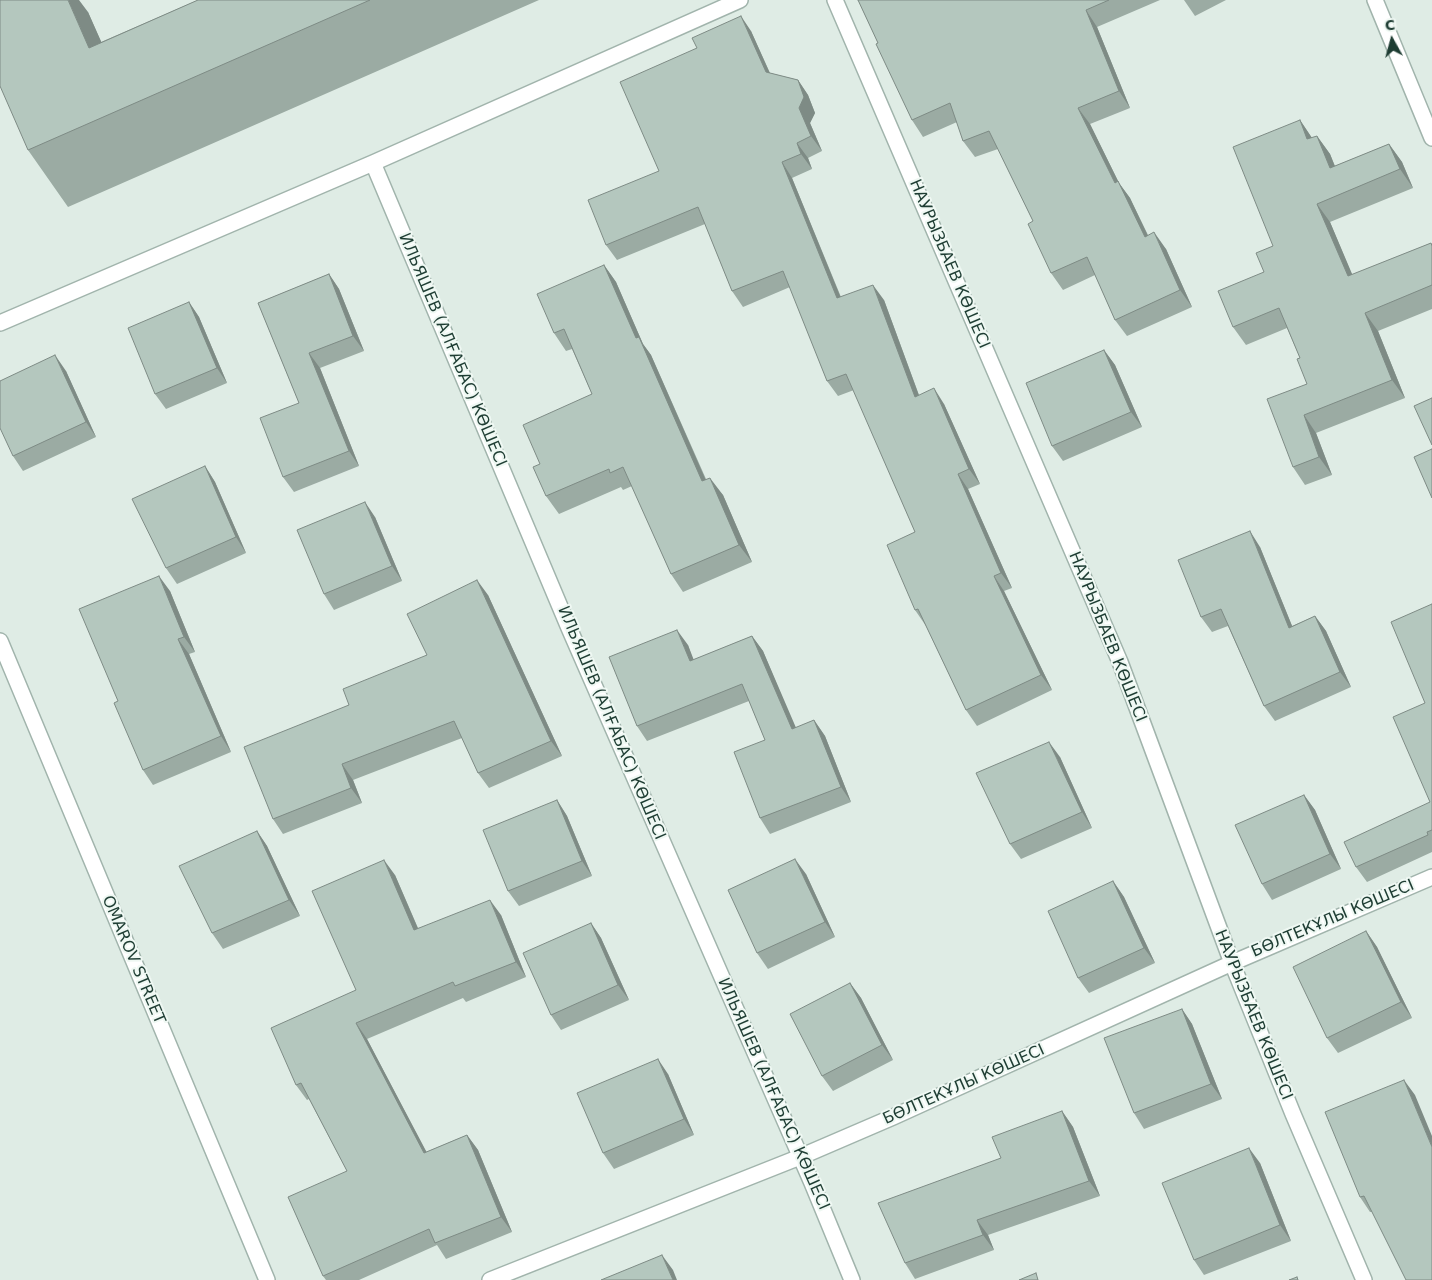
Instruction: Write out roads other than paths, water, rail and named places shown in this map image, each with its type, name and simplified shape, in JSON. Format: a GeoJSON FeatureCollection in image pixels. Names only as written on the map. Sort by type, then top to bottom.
{"type":"FeatureCollection","features":[{"type":"Feature","properties":{"kind":"street"},"geometry":{"type":"LineString","coordinates":[[0,323],[373,164],[740,0]]}},
{"type":"Feature","properties":{"kind":"street","name":"НАУРЫЗБАЕВ КӨШЕСІ"},"geometry":{"type":"LineString","coordinates":[[835,0],[1120,662],[1232,963],[1293,1114],[1364,1280]]}},
{"type":"Feature","properties":{"kind":"street"},"geometry":{"type":"LineString","coordinates":[[1376,0],[1432,138]]}},
{"type":"Feature","properties":{"kind":"street","name":"ИЛЬЯШЕВ (АЛҒАБАС) КӨШЕСІ"},"geometry":{"type":"LineString","coordinates":[[373,164],[570,628],[852,1280]]}},
{"type":"Feature","properties":{"kind":"street","name":"OMAROV STREET"},"geometry":{"type":"LineString","coordinates":[[0,641],[267,1280]]}},
{"type":"Feature","properties":{"kind":"street","name":"БӨЛТЕКҰЛЫ КӨШЕСІ"},"geometry":{"type":"LineString","coordinates":[[490,1280],[800,1157],[893,1117],[1232,963],[1432,876]]}}]}
